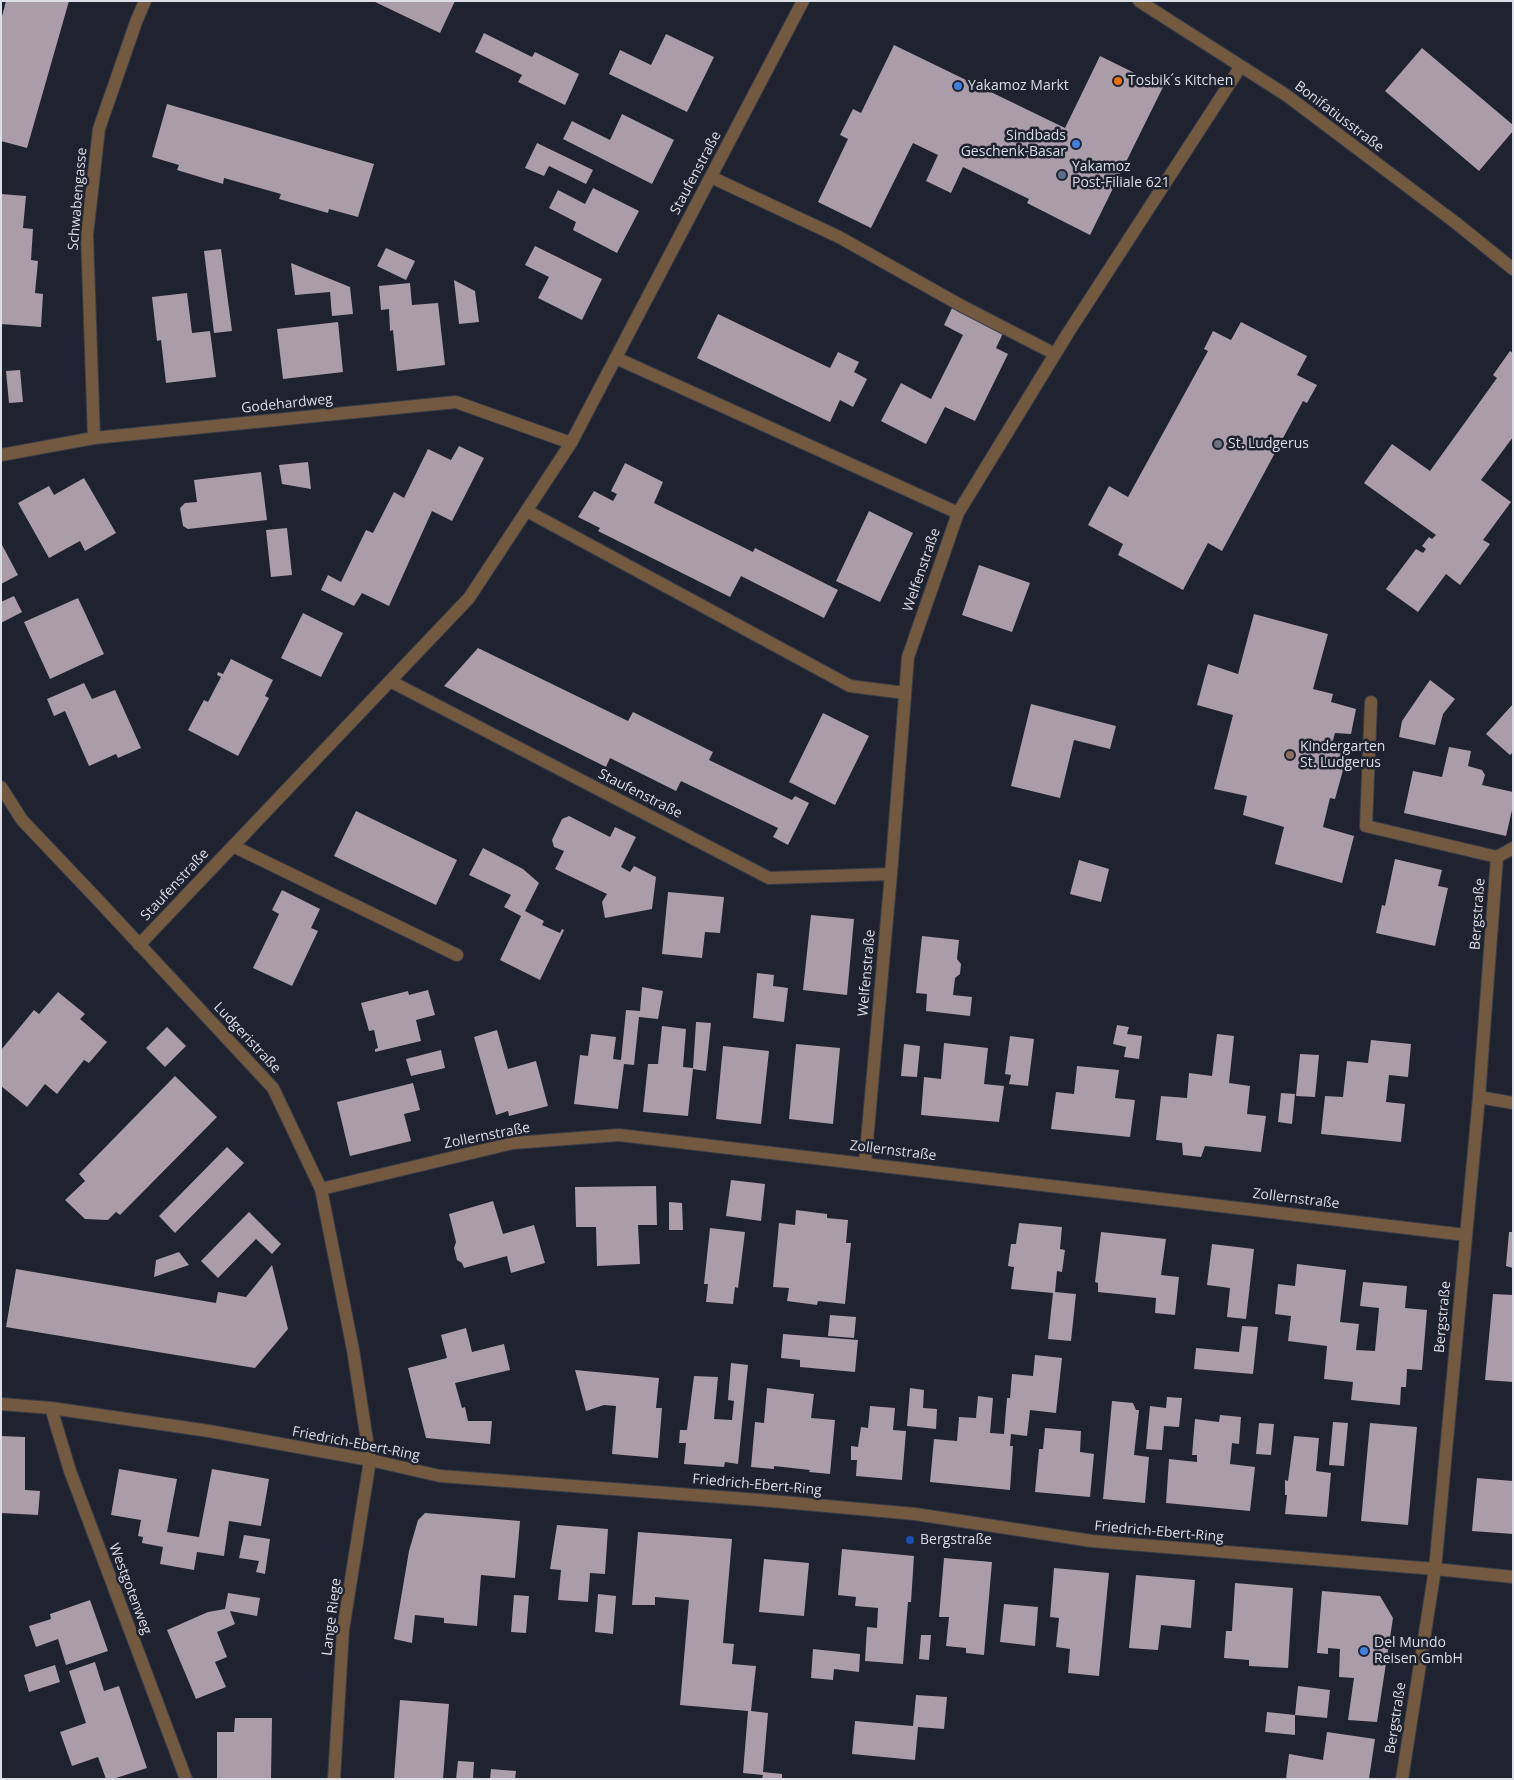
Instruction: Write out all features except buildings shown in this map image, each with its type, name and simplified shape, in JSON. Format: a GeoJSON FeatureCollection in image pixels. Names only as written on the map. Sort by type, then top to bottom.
{"type":"FeatureCollection","features":[{"type":"Feature","properties":{"kind":"street","name":"Schwabengasse"},"geometry":{"type":"LineString","coordinates":[[94,438],[87,235],[99,129],[145,1]]}},
{"type":"Feature","properties":{"kind":"street","name":"Staufenstraße"},"geometry":{"type":"LineString","coordinates":[[139,945],[469,598],[571,443],[803,1]]}},
{"type":"Feature","properties":{"kind":"street","name":"Bonifatiusstraße"},"geometry":{"type":"LineString","coordinates":[[1139,1],[1293,101],[1456,223],[1513,269]]}},
{"type":"Feature","properties":{"kind":"street","name":"Welfenstraße"},"geometry":{"type":"LineString","coordinates":[[865,1163],[908,656],[958,513],[1055,354],[1241,66]]}},
{"type":"Feature","properties":{"kind":"street"},"geometry":{"type":"LineString","coordinates":[[711,177],[839,237],[960,305],[1055,354]]}},
{"type":"Feature","properties":{"kind":"street"},"geometry":{"type":"LineString","coordinates":[[616,358],[958,513]]}},
{"type":"Feature","properties":{"kind":"street","name":"Godehardweg"},"geometry":{"type":"LineString","coordinates":[[1,455],[94,438],[456,402],[571,443]]}},
{"type":"Feature","properties":{"kind":"street"},"geometry":{"type":"LineString","coordinates":[[527,511],[850,686],[905,693]]}},
{"type":"Feature","properties":{"kind":"street","name":"Staufenstraße"},"geometry":{"type":"LineString","coordinates":[[390,681],[769,878],[891,874]]}},
{"type":"Feature","properties":{"kind":"street"},"geometry":{"type":"LineString","coordinates":[[1371,702],[1366,826],[1497,857],[1513,848]]}},
{"type":"Feature","properties":{"kind":"street","name":"Ludgeristraße"},"geometry":{"type":"LineString","coordinates":[[1,787],[22,820],[273,1088],[321,1189],[353,1350],[370,1460]]}},
{"type":"Feature","properties":{"kind":"street"},"geometry":{"type":"LineString","coordinates":[[233,846],[457,954]]}},
{"type":"Feature","properties":{"kind":"street","name":"Bergstraße"},"geometry":{"type":"LineString","coordinates":[[1402,1779],[1435,1569],[1479,1096],[1497,857]]}},
{"type":"Feature","properties":{"kind":"street"},"geometry":{"type":"LineString","coordinates":[[1479,1096],[1513,1103]]}},
{"type":"Feature","properties":{"kind":"street","name":"Zollernstraße"},"geometry":{"type":"LineString","coordinates":[[321,1189],[513,1143],[619,1135],[1466,1235]]}},
{"type":"Feature","properties":{"kind":"street","name":"Friedrich-Ebert-Ring"},"geometry":{"type":"LineString","coordinates":[[1,1404],[51,1408],[209,1431],[370,1460],[440,1476],[915,1514],[1092,1542],[1435,1569],[1513,1578]]}},
{"type":"Feature","properties":{"kind":"street","name":"Westgotenweg"},"geometry":{"type":"LineString","coordinates":[[51,1408],[70,1471],[186,1779]]}},
{"type":"Feature","properties":{"kind":"street","name":"Lange Riege"},"geometry":{"type":"LineString","coordinates":[[334,1779],[344,1630],[370,1460]]}},
{"type":"Feature","properties":{"kind":"place","name":"Tosbik´s Kitchen"},"geometry":{"type":"Point","coordinates":[1118,81]}},
{"type":"Feature","properties":{"kind":"place","name":"Yakamoz Markt"},"geometry":{"type":"Point","coordinates":[958,86]}},
{"type":"Feature","properties":{"kind":"place","name":"Sindbads Geschenk-Basar"},"geometry":{"type":"Point","coordinates":[1076,144]}},
{"type":"Feature","properties":{"kind":"place","name":"Yakamoz Post-Filiale 621"},"geometry":{"type":"Point","coordinates":[1062,175]}},
{"type":"Feature","properties":{"kind":"place","name":"St. Ludgerus"},"geometry":{"type":"Point","coordinates":[1218,444]}},
{"type":"Feature","properties":{"kind":"place","name":"Kindergarten St. Ludgerus"},"geometry":{"type":"Point","coordinates":[1290,755]}},
{"type":"Feature","properties":{"kind":"place","name":"Bergstraße"},"geometry":{"type":"Point","coordinates":[910,1540]}},
{"type":"Feature","properties":{"kind":"place","name":"Del Mundo Reisen GmbH"},"geometry":{"type":"Point","coordinates":[1364,1651]}}]}
